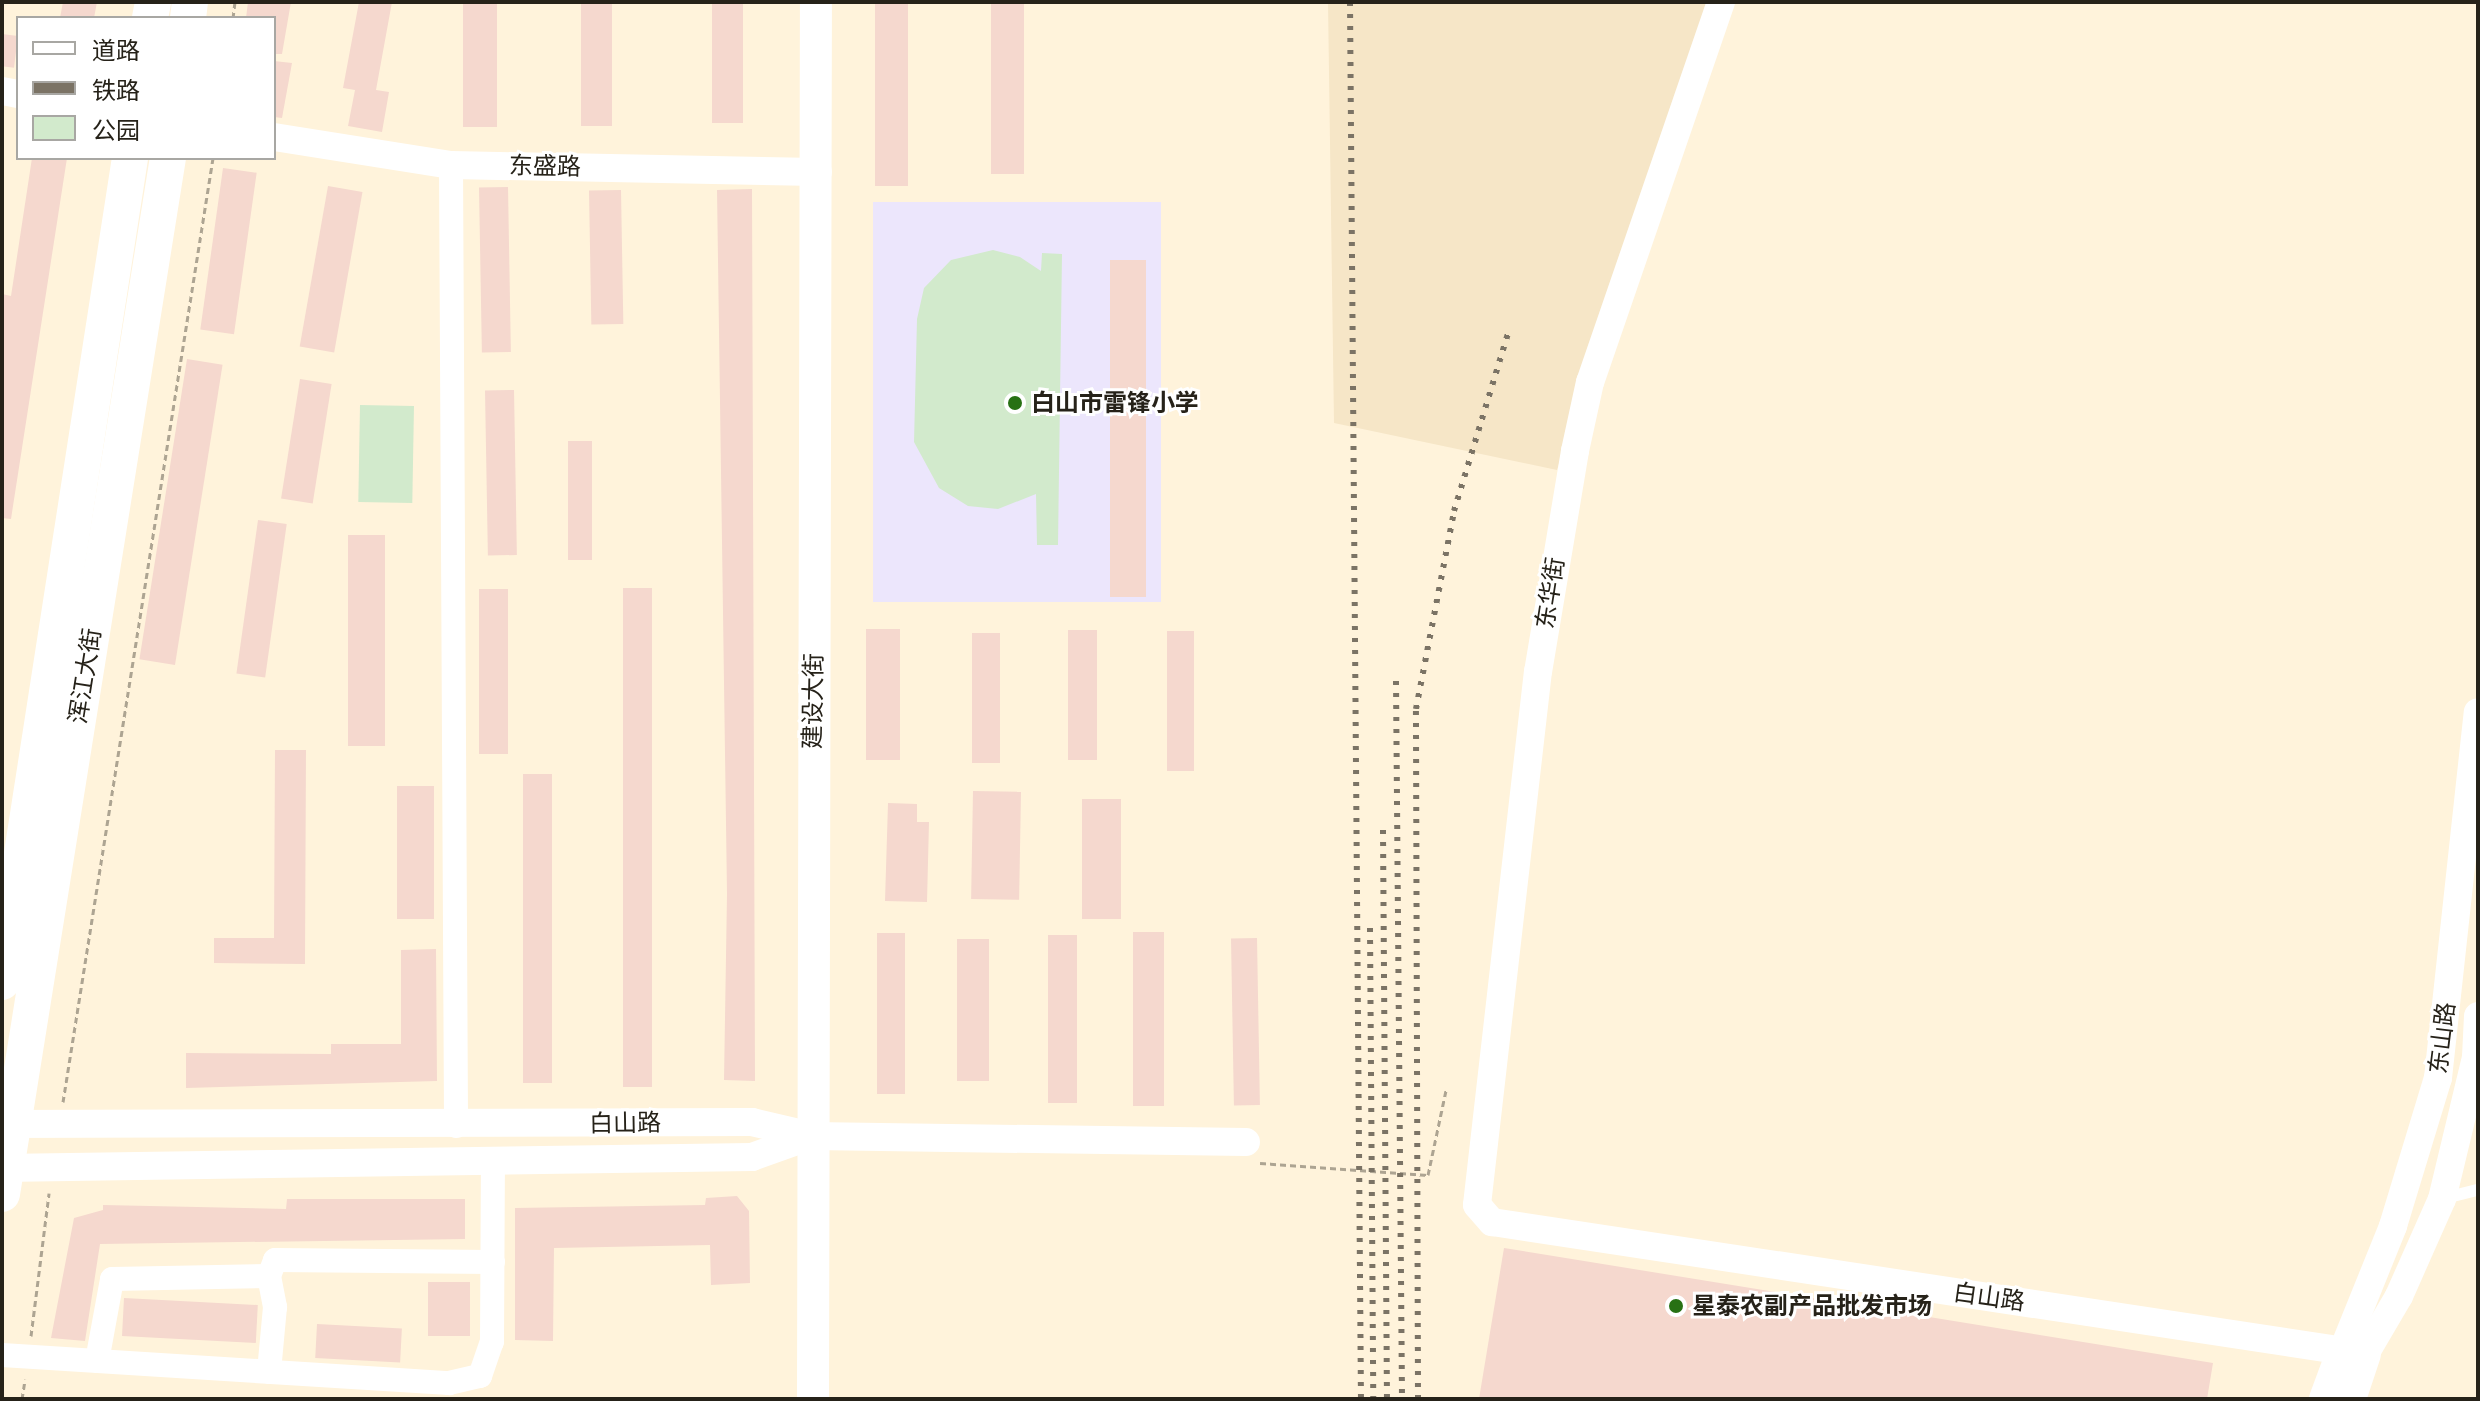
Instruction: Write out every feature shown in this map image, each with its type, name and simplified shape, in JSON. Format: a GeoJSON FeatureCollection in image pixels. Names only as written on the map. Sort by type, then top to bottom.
{"type":"FeatureCollection","features":[{"type":"Feature","properties":{"kind":"main road","name":"建设大街"},"geometry":{"type":"LineString","coordinates":[[813,1399],[816,2]]}},
{"type":"Feature","properties":{"kind":"main road","name":"浑江大街"},"geometry":{"type":"LineString","coordinates":[[2,982],[130,160]]}},
{"type":"Feature","properties":{"kind":"main road","name":"浑江大街"},"geometry":{"type":"LineString","coordinates":[[3,1177],[7,1124],[168,160]]}},
{"type":"Feature","properties":{"kind":"main road"},"geometry":{"type":"LineString","coordinates":[[2325,1399],[2354,1352]]}},
{"type":"Feature","properties":{"kind":"main road"},"geometry":{"type":"LineString","coordinates":[[2350,1399],[2354,1352]]}},
{"type":"Feature","properties":{"kind":"street","name":"东华街"},"geometry":{"type":"LineString","coordinates":[[1477,1205],[1538,671],[1575,451],[1590,382],[1721,2]]}},
{"type":"Feature","properties":{"kind":"street","name":"东盛路"},"geometry":{"type":"LineString","coordinates":[[276,137],[451,165],[818,172]]}},
{"type":"Feature","properties":{"kind":"street"},"geometry":{"type":"LineString","coordinates":[[451,165],[456,1126]]}},
{"type":"Feature","properties":{"kind":"street","name":"东山路"},"geometry":{"type":"LineString","coordinates":[[2354,1352],[2438,1078],[2478,712]]}},
{"type":"Feature","properties":{"kind":"street","name":"东山路"},"geometry":{"type":"LineString","coordinates":[[2354,1352],[2399,1296],[2442,1199],[2476,1057],[2478,1016]]}},
{"type":"Feature","properties":{"kind":"street","name":"白山路"},"geometry":{"type":"LineString","coordinates":[[7,1124],[456,1126],[752,1122],[812,1136],[1246,1142]]}},
{"type":"Feature","properties":{"kind":"street"},"geometry":{"type":"LineString","coordinates":[[3,1177],[52,1168],[493,1164],[752,1157],[812,1136]]}},
{"type":"Feature","properties":{"kind":"street"},"geometry":{"type":"LineString","coordinates":[[2,1355],[269,1372],[449,1391],[480,1376],[489,1359],[493,1164]]}},
{"type":"Feature","properties":{"kind":"street","name":"白山路"},"geometry":{"type":"LineString","coordinates":[[1477,1205],[1492,1222],[2354,1352]]}},
{"type":"Feature","properties":{"kind":"street"},"geometry":{"type":"LineString","coordinates":[[269,1372],[275,1307],[269,1276],[275,1260],[493,1262]]}},
{"type":"Feature","properties":{"kind":"street"},"geometry":{"type":"LineString","coordinates":[[97,1361],[112,1279],[269,1276]]}},
{"type":"Feature","properties":{"kind":"lane"},"geometry":{"type":"LineString","coordinates":[[2442,1199],[2478,1190]]}},
{"type":"Feature","properties":{"kind":"path"},"geometry":{"type":"LineString","coordinates":[[59,1125],[213,160]]}},
{"type":"Feature","properties":{"kind":"path"},"geometry":{"type":"LineString","coordinates":[[1246,1142],[1262,1165],[1304,1165],[1428,1175],[1446,1090]]}},
{"type":"Feature","properties":{"kind":"path"},"geometry":{"type":"LineString","coordinates":[[22,1399],[52,1168]]}},
{"type":"Feature","properties":{"kind":"shaded area"},"geometry":{"type":"Polygon","coordinates":[[[1328,2],[1709,2],[1557,470],[1334,423],[1328,2]]]}},
{"type":"Feature","properties":{"kind":"shaded area","name":"白山市雷锋小学"},"geometry":{"type":"Polygon","coordinates":[[[873,202],[1161,202],[1161,602],[873,602],[873,202]]]}},
{"type":"Feature","properties":{"kind":"green space"},"geometry":{"type":"Polygon","coordinates":[[[993,250],[1020,257],[1041,271],[1042,253],[1062,254],[1058,545],[1037,545],[1036,494],[998,509],[968,506],[939,488],[914,442],[917,319],[924,288],[951,260],[993,250]]]}},
{"type":"Feature","properties":{"kind":"green space"},"geometry":{"type":"Polygon","coordinates":[[[360,405],[414,406],[412,503],[358,502],[360,405]]]}},
{"type":"Feature","properties":{"kind":"building"},"geometry":{"type":"Polygon","coordinates":[[[63,2],[97,2],[94,16],[60,16],[63,2]]]}},
{"type":"Feature","properties":{"kind":"building"},"geometry":{"type":"Polygon","coordinates":[[[248,2],[291,2],[282,54],[276,54],[276,16],[246,16],[248,2]]]}},
{"type":"Feature","properties":{"kind":"building"},"geometry":{"type":"Polygon","coordinates":[[[359,2],[392,2],[376,90],[389,92],[382,132],[348,126],[355,90],[343,88],[359,2]]]}},
{"type":"Feature","properties":{"kind":"building"},"geometry":{"type":"Polygon","coordinates":[[[463,2],[497,2],[497,127],[463,127],[463,2]]]}},
{"type":"Feature","properties":{"kind":"building"},"geometry":{"type":"Polygon","coordinates":[[[581,2],[612,2],[612,126],[581,126],[581,2]]]}},
{"type":"Feature","properties":{"kind":"building"},"geometry":{"type":"Polygon","coordinates":[[[712,2],[743,2],[743,123],[712,123],[712,2]]]}},
{"type":"Feature","properties":{"kind":"building"},"geometry":{"type":"Polygon","coordinates":[[[991,2],[1024,2],[1024,174],[991,174],[991,2]]]}},
{"type":"Feature","properties":{"kind":"building"},"geometry":{"type":"Polygon","coordinates":[[[875,4],[908,4],[908,186],[875,186],[875,4]]]}},
{"type":"Feature","properties":{"kind":"building"},"geometry":{"type":"Polygon","coordinates":[[[2,34],[16,36],[14,68],[2,66],[2,34]]]}},
{"type":"Feature","properties":{"kind":"building"},"geometry":{"type":"Polygon","coordinates":[[[276,61],[292,63],[282,118],[276,117],[276,61]]]}},
{"type":"Feature","properties":{"kind":"building"},"geometry":{"type":"Polygon","coordinates":[[[32,160],[67,160],[11,519],[2,518],[2,294],[11,296],[32,160]]]}},
{"type":"Feature","properties":{"kind":"building"},"geometry":{"type":"Polygon","coordinates":[[[223,168],[257,173],[234,334],[200,329],[223,168]]]}},
{"type":"Feature","properties":{"kind":"building"},"geometry":{"type":"Polygon","coordinates":[[[328,186],[362,192],[334,353],[300,347],[328,186]]]}},
{"type":"Feature","properties":{"kind":"building"},"geometry":{"type":"Polygon","coordinates":[[[508,187],[511,352],[482,352],[479,188],[508,187]]]}},
{"type":"Feature","properties":{"kind":"building"},"geometry":{"type":"Polygon","coordinates":[[[752,189],[755,1081],[724,1080],[727,894],[717,190],[752,189]]]}},
{"type":"Feature","properties":{"kind":"building"},"geometry":{"type":"Polygon","coordinates":[[[621,190],[623,324],[591,325],[589,191],[621,190]]]}},
{"type":"Feature","properties":{"kind":"building"},"geometry":{"type":"Polygon","coordinates":[[[1110,260],[1146,260],[1146,597],[1110,597],[1110,260]]]}},
{"type":"Feature","properties":{"kind":"building"},"geometry":{"type":"Polygon","coordinates":[[[187,359],[223,365],[175,665],[139,659],[187,359]]]}},
{"type":"Feature","properties":{"kind":"building"},"geometry":{"type":"Polygon","coordinates":[[[300,379],[332,384],[313,504],[281,499],[300,379]]]}},
{"type":"Feature","properties":{"kind":"building"},"geometry":{"type":"Polygon","coordinates":[[[514,390],[517,555],[488,555],[485,391],[514,390]]]}},
{"type":"Feature","properties":{"kind":"building"},"geometry":{"type":"Polygon","coordinates":[[[568,441],[592,441],[592,560],[568,560],[568,441]]]}},
{"type":"Feature","properties":{"kind":"building"},"geometry":{"type":"Polygon","coordinates":[[[258,520],[287,524],[265,678],[236,673],[258,520]]]}},
{"type":"Feature","properties":{"kind":"building"},"geometry":{"type":"Polygon","coordinates":[[[348,535],[385,535],[385,746],[348,746],[348,535]]]}},
{"type":"Feature","properties":{"kind":"building"},"geometry":{"type":"Polygon","coordinates":[[[623,588],[652,588],[652,1087],[623,1087],[623,588]]]}},
{"type":"Feature","properties":{"kind":"building"},"geometry":{"type":"Polygon","coordinates":[[[479,589],[508,589],[508,754],[479,754],[479,589]]]}},
{"type":"Feature","properties":{"kind":"building"},"geometry":{"type":"Polygon","coordinates":[[[866,629],[900,629],[900,760],[866,760],[866,629]]]}},
{"type":"Feature","properties":{"kind":"building"},"geometry":{"type":"Polygon","coordinates":[[[1068,630],[1097,630],[1097,760],[1068,760],[1068,630]]]}},
{"type":"Feature","properties":{"kind":"building"},"geometry":{"type":"Polygon","coordinates":[[[1167,631],[1194,631],[1194,771],[1167,771],[1167,631]]]}},
{"type":"Feature","properties":{"kind":"building"},"geometry":{"type":"Polygon","coordinates":[[[972,633],[1000,633],[1000,763],[972,763],[972,633]]]}},
{"type":"Feature","properties":{"kind":"building"},"geometry":{"type":"Polygon","coordinates":[[[275,750],[306,750],[305,964],[214,963],[214,938],[274,938],[275,750]]]}},
{"type":"Feature","properties":{"kind":"building"},"geometry":{"type":"Polygon","coordinates":[[[523,774],[552,774],[552,1083],[523,1083],[523,774]]]}},
{"type":"Feature","properties":{"kind":"building"},"geometry":{"type":"Polygon","coordinates":[[[397,786],[434,786],[434,919],[397,919],[397,786]]]}},
{"type":"Feature","properties":{"kind":"building"},"geometry":{"type":"Polygon","coordinates":[[[973,791],[1021,792],[1019,900],[971,899],[973,791]]]}},
{"type":"Feature","properties":{"kind":"building"},"geometry":{"type":"Polygon","coordinates":[[[1082,799],[1121,799],[1121,919],[1082,919],[1082,799]]]}},
{"type":"Feature","properties":{"kind":"building"},"geometry":{"type":"Polygon","coordinates":[[[888,803],[917,804],[917,822],[929,822],[927,902],[885,901],[888,803]]]}},
{"type":"Feature","properties":{"kind":"building"},"geometry":{"type":"Polygon","coordinates":[[[1133,932],[1164,932],[1164,1106],[1133,1106],[1133,932]]]}},
{"type":"Feature","properties":{"kind":"building"},"geometry":{"type":"Polygon","coordinates":[[[877,933],[905,933],[905,1094],[877,1094],[877,933]]]}},
{"type":"Feature","properties":{"kind":"building"},"geometry":{"type":"Polygon","coordinates":[[[1048,935],[1077,935],[1077,1103],[1048,1103],[1048,935]]]}},
{"type":"Feature","properties":{"kind":"building"},"geometry":{"type":"Polygon","coordinates":[[[1231,938],[1257,938],[1260,1105],[1234,1105],[1231,938]]]}},
{"type":"Feature","properties":{"kind":"building"},"geometry":{"type":"Polygon","coordinates":[[[957,939],[989,939],[989,1081],[957,1081],[957,939]]]}},
{"type":"Feature","properties":{"kind":"building"},"geometry":{"type":"Polygon","coordinates":[[[436,949],[437,1081],[186,1088],[186,1053],[331,1054],[331,1044],[401,1044],[401,950],[436,949]]]}},
{"type":"Feature","properties":{"kind":"building"},"geometry":{"type":"Polygon","coordinates":[[[737,1196],[749,1211],[750,1283],[711,1285],[710,1245],[554,1248],[553,1341],[515,1340],[515,1208],[705,1205],[706,1198],[737,1196]]]}},
{"type":"Feature","properties":{"kind":"building"},"geometry":{"type":"Polygon","coordinates":[[[287,1199],[465,1199],[465,1239],[100,1244],[85,1341],[51,1338],[74,1218],[103,1210],[103,1205],[286,1209],[287,1199]]]}},
{"type":"Feature","properties":{"kind":"building","name":"星泰农副产品批发市场"},"geometry":{"type":"Polygon","coordinates":[[[1504,1248],[2213,1363],[2207,1399],[1479,1399],[1504,1248]]]}},
{"type":"Feature","properties":{"kind":"building"},"geometry":{"type":"Polygon","coordinates":[[[428,1282],[470,1282],[470,1336],[428,1336],[428,1282]]]}},
{"type":"Feature","properties":{"kind":"building"},"geometry":{"type":"Polygon","coordinates":[[[124,1298],[258,1305],[256,1343],[122,1336],[124,1298]]]}},
{"type":"Feature","properties":{"kind":"building"},"geometry":{"type":"Polygon","coordinates":[[[317,1324],[402,1328],[400,1362],[315,1358],[317,1324]]]}},
{"type":"Feature","properties":{"kind":"railway"},"geometry":{"type":"LineString","coordinates":[[1350,2],[1361,1399]]}},
{"type":"Feature","properties":{"kind":"railway"},"geometry":{"type":"LineString","coordinates":[[1418,1399],[1416,709],[1454,511],[1508,333]]}},
{"type":"Feature","properties":{"kind":"railway"},"geometry":{"type":"LineString","coordinates":[[1396,681],[1402,1399]]}},
{"type":"Feature","properties":{"kind":"railway"},"geometry":{"type":"LineString","coordinates":[[1383,830],[1387,1399]]}},
{"type":"Feature","properties":{"kind":"railway"},"geometry":{"type":"LineString","coordinates":[[1370,928],[1373,1399]]}},
{"type":"Feature","properties":{"kind":"place","name":"白山市雷锋小学"},"geometry":{"type":"Point","coordinates":[1015,403]}},
{"type":"Feature","properties":{"kind":"place","name":"星泰农副产品批发市场"},"geometry":{"type":"Point","coordinates":[1676,1306]}}]}
